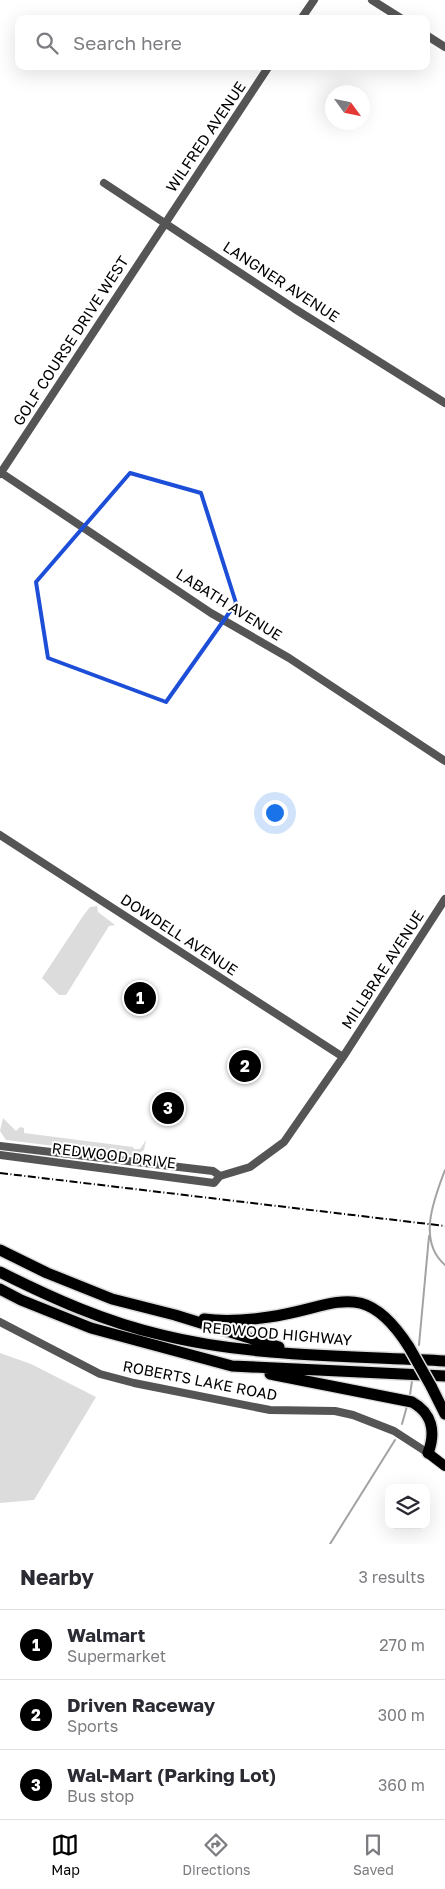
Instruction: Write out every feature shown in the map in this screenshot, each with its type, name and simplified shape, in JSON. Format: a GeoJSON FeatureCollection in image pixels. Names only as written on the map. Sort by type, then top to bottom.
{"type":"FeatureCollection","features":[{"type":"Feature","properties":{"kind":"highway"},"geometry":{"type":"LineString","coordinates":[[0,1250],[47,1273],[112,1299],[175,1315],[293,1352]]}},
{"type":"Feature","properties":{"kind":"highway","name":"REDWOOD HIGHWAY"},"geometry":{"type":"LineString","coordinates":[[0,1272],[67,1304],[138,1329],[210,1345],[445,1361]]}},
{"type":"Feature","properties":{"kind":"highway","name":"REDWOOD HIGHWAY"},"geometry":{"type":"LineString","coordinates":[[0,1289],[21,1300],[91,1328],[232,1366],[445,1376]]}},
{"type":"Feature","properties":{"kind":"highway"},"geometry":{"type":"LineString","coordinates":[[175,1315],[212,1320],[270,1317],[332,1301],[349,1301],[361,1304],[381,1314],[398,1330],[445,1414]]}},
{"type":"Feature","properties":{"kind":"highway"},"geometry":{"type":"LineString","coordinates":[[232,1366],[398,1398],[419,1406],[425,1412],[433,1430],[428,1454]]}},
{"type":"Feature","properties":{"kind":"main road"},"geometry":{"type":"LineString","coordinates":[[428,1454],[445,1466]]}},
{"type":"Feature","properties":{"kind":"street"},"geometry":{"type":"LineString","coordinates":[[304,15],[314,0]]}},
{"type":"Feature","properties":{"kind":"street"},"geometry":{"type":"LineString","coordinates":[[372,0],[396,15]]}},
{"type":"Feature","properties":{"kind":"street"},"geometry":{"type":"LineString","coordinates":[[430,38],[445,47]]}},
{"type":"Feature","properties":{"kind":"street","name":"WILFRED AVENUE"},"geometry":{"type":"LineString","coordinates":[[165,222],[266,70]]}},
{"type":"Feature","properties":{"kind":"street","name":"LANGNER AVENUE"},"geometry":{"type":"LineString","coordinates":[[104,183],[295,309],[445,403]]}},
{"type":"Feature","properties":{"kind":"street","name":"GOLF COURSE DRIVE WEST"},"geometry":{"type":"LineString","coordinates":[[0,473],[165,222]]}},
{"type":"Feature","properties":{"kind":"street","name":"LABATH AVENUE"},"geometry":{"type":"LineString","coordinates":[[0,473],[205,608],[289,658],[445,761]]}},
{"type":"Feature","properties":{"kind":"street","name":"DOWDELL AVENUE"},"geometry":{"type":"LineString","coordinates":[[0,835],[343,1057]]}},
{"type":"Feature","properties":{"kind":"street","name":"MILLBRAE AVENUE"},"geometry":{"type":"LineString","coordinates":[[343,1057],[445,899]]}},
{"type":"Feature","properties":{"kind":"street","name":"REDWOOD DRIVE"},"geometry":{"type":"LineString","coordinates":[[0,1155],[214,1183],[220,1176],[250,1167],[284,1142],[343,1057]]}},
{"type":"Feature","properties":{"kind":"street","name":"REDWOOD DRIVE"},"geometry":{"type":"LineString","coordinates":[[0,1146],[213,1171],[220,1176]]}},
{"type":"Feature","properties":{"kind":"street","name":"ROBERTS LAKE ROAD"},"geometry":{"type":"LineString","coordinates":[[0,1322],[100,1374],[134,1384],[270,1410],[335,1411],[353,1415],[394,1431],[428,1454]]}},
{"type":"Feature","properties":{"kind":"highlighted area"},"geometry":{"type":"Polygon","coordinates":[[[130,473],[201,493],[236,603],[166,702],[48,658],[36,582],[130,473]]]}},
{"type":"Feature","properties":{"kind":"shaded area"},"geometry":{"type":"Polygon","coordinates":[[[97,906],[98,912],[115,925],[109,926],[66,995],[59,995],[42,978],[83,916],[90,907],[97,906]]]}},
{"type":"Feature","properties":{"kind":"shaded area"},"geometry":{"type":"Polygon","coordinates":[[[3,1118],[16,1131],[20,1127],[24,1128],[24,1133],[133,1147],[134,1149],[140,1149],[146,1140],[144,1150],[136,1156],[6,1140],[0,1131],[3,1118]]]}},
{"type":"Feature","properties":{"kind":"shaded area"},"geometry":{"type":"Polygon","coordinates":[[[0,1353],[31,1364],[96,1397],[34,1500],[0,1503],[0,1353]]]}},
{"type":"Feature","properties":{"kind":"waterway"},"geometry":{"type":"LineString","coordinates":[[445,1170],[436,1194],[430,1219],[432,1244],[437,1255],[445,1265]]}},
{"type":"Feature","properties":{"kind":"waterway"},"geometry":{"type":"LineString","coordinates":[[419,1345],[429,1236]]}},
{"type":"Feature","properties":{"kind":"waterway"},"geometry":{"type":"LineString","coordinates":[[410,1395],[412,1381]]}},
{"type":"Feature","properties":{"kind":"waterway"},"geometry":{"type":"LineString","coordinates":[[402,1424],[407,1406]]}},
{"type":"Feature","properties":{"kind":"waterway"},"geometry":{"type":"LineString","coordinates":[[330,1544],[395,1440]]}},
{"type":"Feature","properties":{"kind":"railway"},"geometry":{"type":"LineString","coordinates":[[0,1173],[445,1226]]}},
{"type":"Feature","properties":{"kind":"place","name":"Walmart"},"geometry":{"type":"Point","coordinates":[140,998]}},
{"type":"Feature","properties":{"kind":"place","name":"Driven Raceway"},"geometry":{"type":"Point","coordinates":[245,1066]}},
{"type":"Feature","properties":{"kind":"place","name":"Wal-Mart (Parking Lot)"},"geometry":{"type":"Point","coordinates":[168,1108]}}]}
